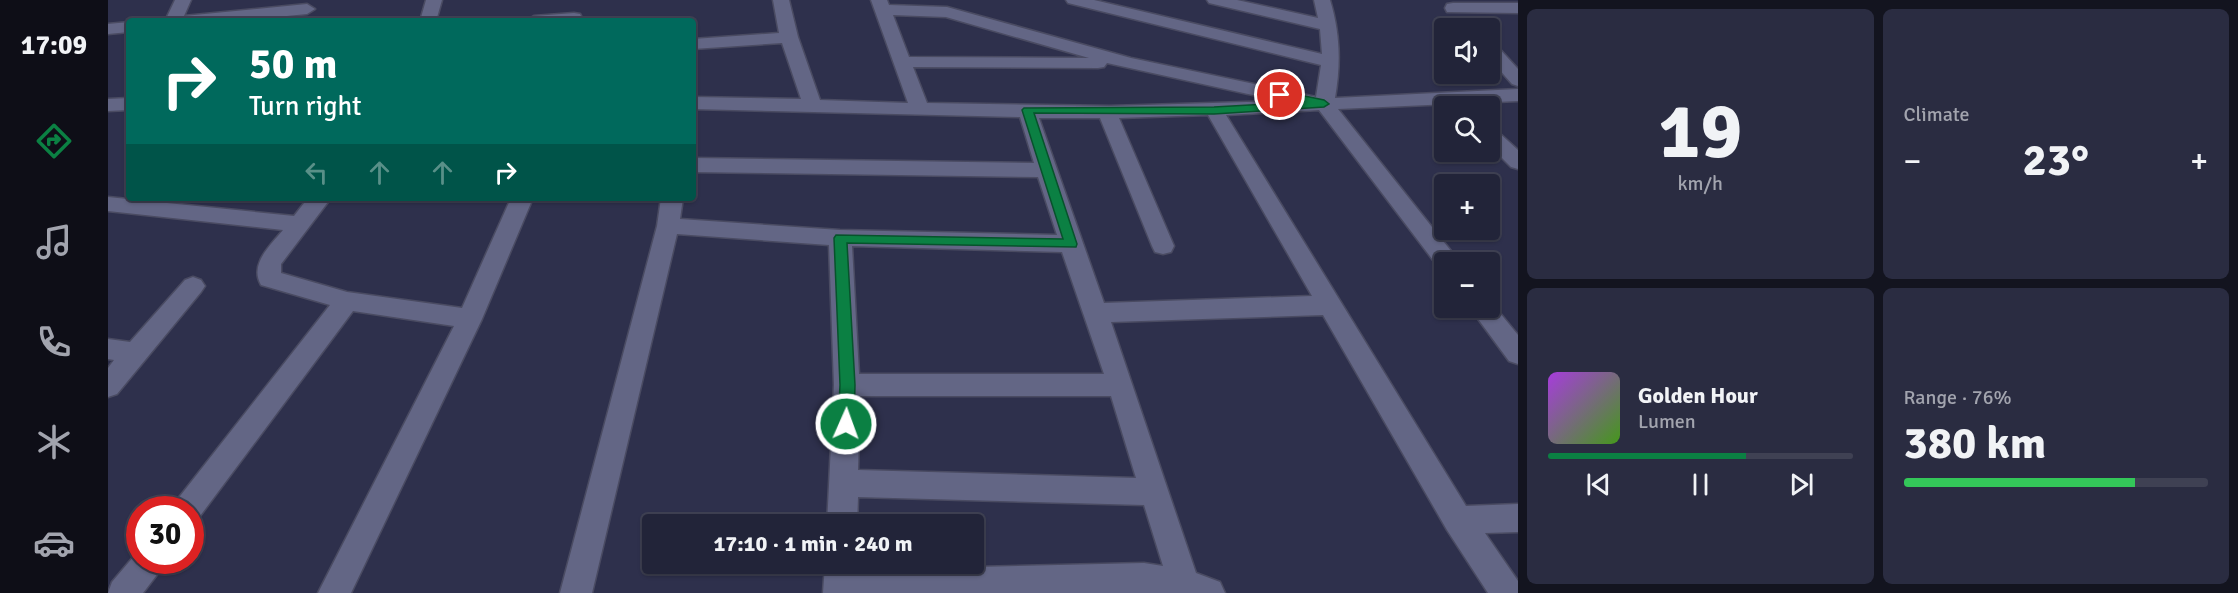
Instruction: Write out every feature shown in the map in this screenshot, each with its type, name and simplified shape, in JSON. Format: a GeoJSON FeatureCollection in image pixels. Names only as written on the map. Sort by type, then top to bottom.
{"type":"FeatureCollection","features":[{"type":"Feature","properties":{"kind":"street"},"geometry":{"type":"LineString","coordinates":[[174,18],[183,0]]}},
{"type":"Feature","properties":{"kind":"street"},"geometry":{"type":"LineString","coordinates":[[429,18],[434,0]]}},
{"type":"Feature","properties":{"kind":"street"},"geometry":{"type":"LineString","coordinates":[[574,18],[576,0]]}},
{"type":"Feature","properties":{"kind":"street"},"geometry":{"type":"LineString","coordinates":[[782,0],[789,37],[812,104]]}},
{"type":"Feature","properties":{"kind":"street"},"geometry":{"type":"LineString","coordinates":[[1074,0],[1331,62]]}},
{"type":"Feature","properties":{"kind":"street"},"geometry":{"type":"LineString","coordinates":[[1215,0],[1330,26]]}},
{"type":"Feature","properties":{"kind":"street"},"geometry":{"type":"LineString","coordinates":[[1322,0],[1330,26],[1331,62],[1324,104]]}},
{"type":"Feature","properties":{"kind":"street"},"geometry":{"type":"LineString","coordinates":[[1449,4],[1518,8]]}},
{"type":"Feature","properties":{"kind":"street"},"geometry":{"type":"LineString","coordinates":[[1449,4],[1461,18]]}},
{"type":"Feature","properties":{"kind":"street"},"geometry":{"type":"LineString","coordinates":[[919,108],[881,5],[947,12],[1128,63],[1324,104],[1439,252]]}},
{"type":"Feature","properties":{"kind":"street"},"geometry":{"type":"LineString","coordinates":[[218,18],[306,10]]}},
{"type":"Feature","properties":{"kind":"street"},"geometry":{"type":"LineString","coordinates":[[108,28],[126,27]]}},
{"type":"Feature","properties":{"kind":"street"},"geometry":{"type":"LineString","coordinates":[[696,44],[789,37]]}},
{"type":"Feature","properties":{"kind":"street"},"geometry":{"type":"LineString","coordinates":[[1500,60],[1518,80]]}},
{"type":"Feature","properties":{"kind":"street"},"geometry":{"type":"LineString","coordinates":[[903,62],[1128,63]]}},
{"type":"Feature","properties":{"kind":"street"},"geometry":{"type":"LineString","coordinates":[[1500,97],[1518,95]]}},
{"type":"Feature","properties":{"kind":"street"},"geometry":{"type":"LineString","coordinates":[[696,103],[1107,112],[1434,102]]}},
{"type":"Feature","properties":{"kind":"street"},"geometry":{"type":"LineString","coordinates":[[108,105],[126,104]]}},
{"type":"Feature","properties":{"kind":"street"},"geometry":{"type":"LineString","coordinates":[[1028,110],[1155,492],[1196,589]]}},
{"type":"Feature","properties":{"kind":"street"},"geometry":{"type":"LineString","coordinates":[[1214,110],[1458,520],[1507,593]]}},
{"type":"Feature","properties":{"kind":"street"},"geometry":{"type":"LineString","coordinates":[[1107,112],[1163,246]]}},
{"type":"Feature","properties":{"kind":"street"},"geometry":{"type":"LineString","coordinates":[[1500,145],[1518,162]]}},
{"type":"Feature","properties":{"kind":"street"},"geometry":{"type":"LineString","coordinates":[[696,165],[1047,170]]}},
{"type":"Feature","properties":{"kind":"street"},"geometry":{"type":"LineString","coordinates":[[318,201],[270,262],[269,279],[347,300],[470,319]]}},
{"type":"Feature","properties":{"kind":"street"},"geometry":{"type":"LineString","coordinates":[[334,593],[470,319],[521,201]]}},
{"type":"Feature","properties":{"kind":"street"},"geometry":{"type":"LineString","coordinates":[[576,593],[668,226],[672,201]]}},
{"type":"Feature","properties":{"kind":"street"},"geometry":{"type":"LineString","coordinates":[[108,204],[299,224]]}},
{"type":"Feature","properties":{"kind":"street"},"geometry":{"type":"LineString","coordinates":[[668,226],[840,238],[1071,244]]}},
{"type":"Feature","properties":{"kind":"street"},"geometry":{"type":"LineString","coordinates":[[840,238],[848,385],[842,514]]}},
{"type":"Feature","properties":{"kind":"street"},"geometry":{"type":"LineString","coordinates":[[108,386],[193,286]]}},
{"type":"Feature","properties":{"kind":"street"},"geometry":{"type":"LineString","coordinates":[[198,496],[347,300]]}},
{"type":"Feature","properties":{"kind":"street"},"geometry":{"type":"LineString","coordinates":[[1095,313],[1330,305]]}},
{"type":"Feature","properties":{"kind":"street"},"geometry":{"type":"LineString","coordinates":[[1490,318],[1518,354]]}},
{"type":"Feature","properties":{"kind":"street"},"geometry":{"type":"LineString","coordinates":[[108,349],[135,353]]}},
{"type":"Feature","properties":{"kind":"street"},"geometry":{"type":"LineString","coordinates":[[848,385],[1121,385]]}},
{"type":"Feature","properties":{"kind":"street"},"geometry":{"type":"LineString","coordinates":[[843,483],[1155,492]]}},
{"type":"Feature","properties":{"kind":"street"},"geometry":{"type":"LineString","coordinates":[[1458,520],[1518,518]]}},
{"type":"Feature","properties":{"kind":"street"},"geometry":{"type":"LineString","coordinates":[[123,593],[138,574]]}},
{"type":"Feature","properties":{"kind":"street"},"geometry":{"type":"LineString","coordinates":[[839,581],[1144,579],[1196,589]]}},
{"type":"Feature","properties":{"kind":"route"},"geometry":{"type":"LineString","coordinates":[[846,424],[848,385],[840,238],[1071,244],[1028,110],[1107,112],[1214,110],[1324,104],[1280,95]]}}]}
